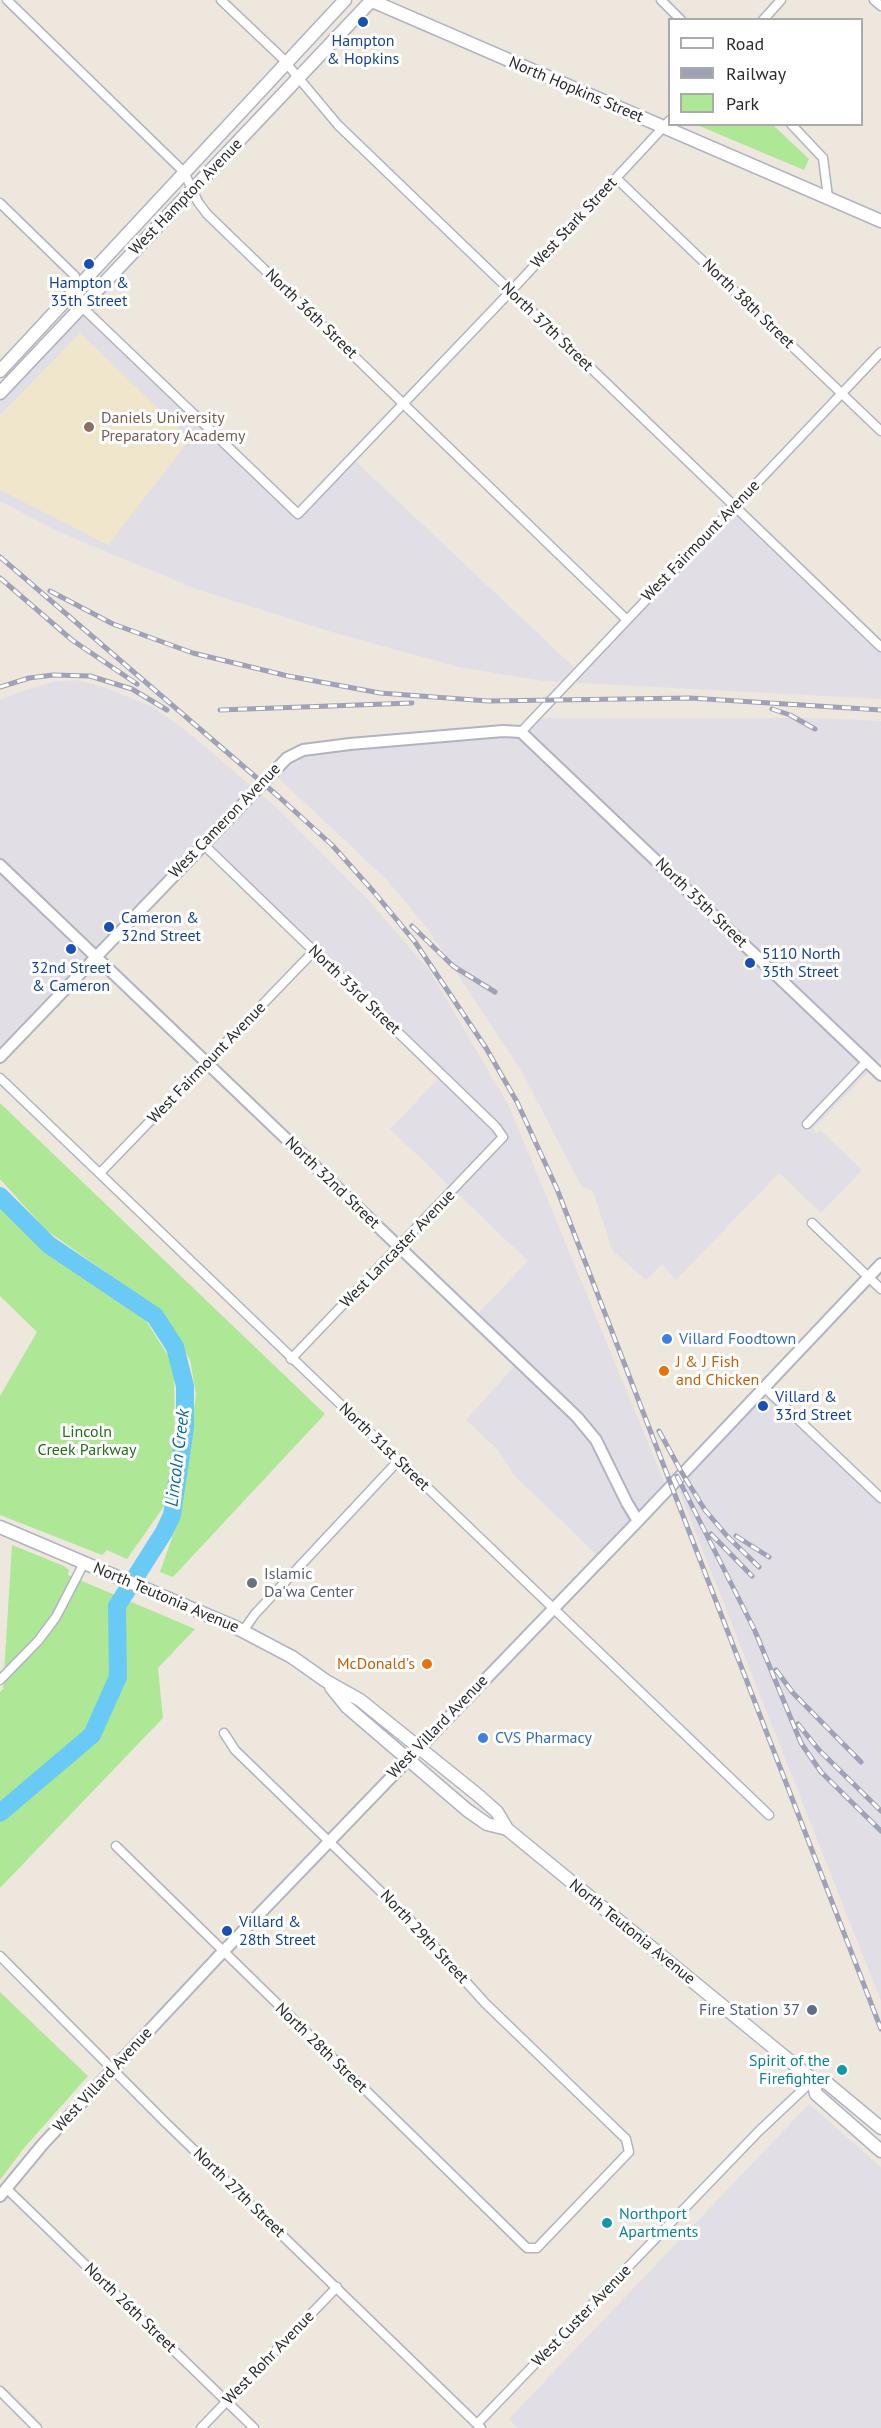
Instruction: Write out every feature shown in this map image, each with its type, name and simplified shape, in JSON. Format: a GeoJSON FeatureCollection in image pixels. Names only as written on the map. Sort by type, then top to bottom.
{"type":"FeatureCollection","features":[{"type":"Feature","properties":{"kind":"main road","name":"West Hampton Avenue"},"geometry":{"type":"LineString","coordinates":[[0,371],[345,0]]}},
{"type":"Feature","properties":{"kind":"main road","name":"West Hampton Avenue"},"geometry":{"type":"LineString","coordinates":[[0,393],[371,0]]}},
{"type":"Feature","properties":{"kind":"main road","name":"North Hopkins Street"},"geometry":{"type":"LineString","coordinates":[[371,0],[666,124]]}},
{"type":"Feature","properties":{"kind":"main road","name":"North Hopkins Street"},"geometry":{"type":"LineString","coordinates":[[670,126],[881,221]]}},
{"type":"Feature","properties":{"kind":"main road","name":"North Teutonia Avenue"},"geometry":{"type":"LineString","coordinates":[[0,1527],[179,1601],[243,1631],[292,1657],[326,1681],[360,1700],[497,1812],[507,1829],[813,2080],[827,2083],[881,2128]]}},
{"type":"Feature","properties":{"kind":"main road","name":"North Teutonia Avenue"},"geometry":{"type":"LineString","coordinates":[[326,1681],[347,1707],[467,1810],[487,1824],[507,1829]]}},
{"type":"Feature","properties":{"kind":"main road","name":"North Teutonia Avenue"},"geometry":{"type":"LineString","coordinates":[[813,2080],[816,2094],[881,2151]]}},
{"type":"Feature","properties":{"kind":"street","name":"North 36th Street"},"geometry":{"type":"LineString","coordinates":[[7,0],[184,172],[207,214],[626,619]]}},
{"type":"Feature","properties":{"kind":"street","name":"North 37th Street"},"geometry":{"type":"LineString","coordinates":[[221,0],[287,63],[338,125],[881,647]]}},
{"type":"Feature","properties":{"kind":"street"},"geometry":{"type":"LineString","coordinates":[[661,0],[679,18]]}},
{"type":"Feature","properties":{"kind":"street"},"geometry":{"type":"LineString","coordinates":[[765,18],[781,0]]}},
{"type":"Feature","properties":{"kind":"street"},"geometry":{"type":"LineString","coordinates":[[874,0],[881,6]]}},
{"type":"Feature","properties":{"kind":"street","name":"West Stark Street"},"geometry":{"type":"LineString","coordinates":[[82,307],[298,514],[510,292],[666,124]]}},
{"type":"Feature","properties":{"kind":"street"},"geometry":{"type":"LineString","coordinates":[[793,126],[823,158],[828,197]]}},
{"type":"Feature","properties":{"kind":"street","name":"North 38th Street"},"geometry":{"type":"LineString","coordinates":[[616,178],[881,431]]}},
{"type":"Feature","properties":{"kind":"street"},"geometry":{"type":"LineString","coordinates":[[0,203],[75,276],[82,307]]}},
{"type":"Feature","properties":{"kind":"street","name":"West Fairmount Avenue"},"geometry":{"type":"LineString","coordinates":[[521,732],[881,352]]}},
{"type":"Feature","properties":{"kind":"street","name":"West Cameron Avenue"},"geometry":{"type":"LineString","coordinates":[[0,1057],[279,764],[303,750],[440,736],[521,732]]}},
{"type":"Feature","properties":{"kind":"street","name":"North 35th Street"},"geometry":{"type":"LineString","coordinates":[[521,732],[881,1075]]}},
{"type":"Feature","properties":{"kind":"street","name":"North 33rd Street"},"geometry":{"type":"LineString","coordinates":[[203,844],[503,1137]]}},
{"type":"Feature","properties":{"kind":"street","name":"North 32nd Street"},"geometry":{"type":"LineString","coordinates":[[0,865],[577,1417],[596,1440],[638,1521]]}},
{"type":"Feature","properties":{"kind":"street","name":"West Fairmount Avenue"},"geometry":{"type":"LineString","coordinates":[[100,1173],[313,952]]}},
{"type":"Feature","properties":{"kind":"street"},"geometry":{"type":"LineString","coordinates":[[807,1124],[867,1061]]}},
{"type":"Feature","properties":{"kind":"street","name":"North 31st Street"},"geometry":{"type":"LineString","coordinates":[[0,1078],[769,1815]]}},
{"type":"Feature","properties":{"kind":"street","name":"West Lancaster Avenue"},"geometry":{"type":"LineString","coordinates":[[291,1359],[503,1137]]}},
{"type":"Feature","properties":{"kind":"street"},"geometry":{"type":"LineString","coordinates":[[812,1223],[881,1289]]}},
{"type":"Feature","properties":{"kind":"street","name":"West Villard Avenue"},"geometry":{"type":"LineString","coordinates":[[3,2192],[43,2144],[113,2068],[554,1609],[881,1264]]}},
{"type":"Feature","properties":{"kind":"street"},"geometry":{"type":"LineString","coordinates":[[764,1387],[881,1498]]}},
{"type":"Feature","properties":{"kind":"street"},"geometry":{"type":"LineString","coordinates":[[243,1631],[255,1614],[398,1461]]}},
{"type":"Feature","properties":{"kind":"street"},"geometry":{"type":"LineString","coordinates":[[0,1680],[38,1641],[56,1617],[88,1565]]}},
{"type":"Feature","properties":{"kind":"street","name":"North 29th Street"},"geometry":{"type":"LineString","coordinates":[[224,1733],[235,1750],[413,1923],[485,2003],[626,2139],[629,2152],[537,2248],[527,2248]]}},
{"type":"Feature","properties":{"kind":"street","name":"North 28th Street"},"geometry":{"type":"LineString","coordinates":[[116,1846],[527,2248]]}},
{"type":"Feature","properties":{"kind":"street","name":"North 27th Street"},"geometry":{"type":"LineString","coordinates":[[0,1956],[164,2121],[479,2426]]}},
{"type":"Feature","properties":{"kind":"street","name":"West Custer Avenue"},"geometry":{"type":"LineString","coordinates":[[479,2426],[759,2131],[813,2080]]}},
{"type":"Feature","properties":{"kind":"street","name":"North 26th Street"},"geometry":{"type":"LineString","coordinates":[[3,2192],[254,2428]]}},
{"type":"Feature","properties":{"kind":"street","name":"West Rohr Avenue"},"geometry":{"type":"LineString","coordinates":[[201,2428],[337,2288]]}},
{"type":"Feature","properties":{"kind":"street"},"geometry":{"type":"LineString","coordinates":[[0,2391],[37,2428]]}},
{"type":"Feature","properties":{"kind":"shaded area"},"geometry":{"type":"Polygon","coordinates":[[[82,307],[298,514],[352,458],[578,671],[735,507],[881,647],[881,699],[543,681],[459,667],[332,632],[196,589],[59,532],[0,501],[0,393],[82,307]]]}},
{"type":"Feature","properties":{"kind":"shaded area","name":"Daniels University Preparatory Academy"},"geometry":{"type":"Polygon","coordinates":[[[80,333],[190,439],[108,545],[0,490],[0,415],[80,333]]]}},
{"type":"Feature","properties":{"kind":"shaded area"},"geometry":{"type":"Polygon","coordinates":[[[76,680],[100,686],[151,706],[185,730],[279,810],[369,901],[429,970],[509,1106],[667,1489],[601,1559],[515,1476],[497,1449],[466,1420],[518,1362],[473,1319],[528,1261],[390,1129],[442,1075],[203,844],[85,968],[0,1046],[0,700],[53,682],[76,680]]]}},
{"type":"Feature","properties":{"kind":"shaded area"},"geometry":{"type":"Polygon","coordinates":[[[535,718],[817,718],[881,721],[881,1059],[813,1129],[817,1133],[820,1130],[862,1170],[821,1213],[779,1173],[676,1280],[662,1264],[646,1280],[612,1250],[593,1191],[582,1187],[522,1072],[427,928],[387,880],[272,772],[295,754],[521,732],[535,718]]]}},
{"type":"Feature","properties":{"kind":"shaded area"},"geometry":{"type":"Polygon","coordinates":[[[764,1387],[881,1498],[881,2001],[675,1480],[764,1387]]]}},
{"type":"Feature","properties":{"kind":"shaded area"},"geometry":{"type":"Polygon","coordinates":[[[809,2104],[881,2167],[881,2428],[518,2428],[509,2419],[809,2104]]]}},
{"type":"Feature","properties":{"kind":"green space"},"geometry":{"type":"Polygon","coordinates":[[[699,126],[774,126],[809,159],[804,170],[699,126]]]}},
{"type":"Feature","properties":{"kind":"green space"},"geometry":{"type":"Polygon","coordinates":[[[0,1103],[325,1414],[173,1577],[160,1572],[181,1512],[196,1394],[190,1360],[161,1311],[46,1230],[0,1179],[0,1103]]]}},
{"type":"Feature","properties":{"kind":"green space","name":"Lincoln Creek Parkway"},"geometry":{"type":"Polygon","coordinates":[[[0,1207],[50,1254],[145,1319],[174,1365],[175,1445],[167,1502],[127,1559],[107,1550],[102,1555],[0,1515],[0,1396],[37,1332],[0,1296],[0,1207]]]}},
{"type":"Feature","properties":{"kind":"green space"},"geometry":{"type":"Polygon","coordinates":[[[12,1545],[64,1566],[69,1570],[68,1575],[195,1629],[158,1668],[163,1718],[0,1888],[0,1692],[3,1689],[12,1545]]]}},
{"type":"Feature","properties":{"kind":"green space"},"geometry":{"type":"Polygon","coordinates":[[[0,1992],[88,2076],[24,2148],[0,2180],[0,1992]]]}},
{"type":"Feature","properties":{"kind":"waterway","name":"Lincoln Creek"},"geometry":{"type":"LineString","coordinates":[[0,1196],[49,1245],[155,1316],[175,1347],[185,1386],[185,1428],[172,1515],[164,1532],[117,1606],[118,1677],[92,1735],[0,1813]]}},
{"type":"Feature","properties":{"kind":"railway"},"geometry":{"type":"LineString","coordinates":[[0,557],[332,845],[415,942],[486,1048],[517,1102],[557,1189],[881,2029]]}},
{"type":"Feature","properties":{"kind":"railway"},"geometry":{"type":"LineString","coordinates":[[0,578],[72,640],[137,684]]}},
{"type":"Feature","properties":{"kind":"railway"},"geometry":{"type":"LineString","coordinates":[[50,591],[113,624],[193,653],[288,676],[380,693],[488,701],[690,698],[881,710]]}},
{"type":"Feature","properties":{"kind":"railway"},"geometry":{"type":"LineString","coordinates":[[0,687],[29,678],[53,675],[90,676],[132,689],[167,710]]}},
{"type":"Feature","properties":{"kind":"railway"},"geometry":{"type":"LineString","coordinates":[[220,710],[412,703]]}},
{"type":"Feature","properties":{"kind":"railway"},"geometry":{"type":"LineString","coordinates":[[772,709],[790,715],[815,729]]}},
{"type":"Feature","properties":{"kind":"railway"},"geometry":{"type":"LineString","coordinates":[[412,926],[453,966],[495,992]]}},
{"type":"Feature","properties":{"kind":"railway"},"geometry":{"type":"LineString","coordinates":[[659,1431],[705,1510],[727,1536],[759,1567]]}},
{"type":"Feature","properties":{"kind":"railway"},"geometry":{"type":"LineString","coordinates":[[677,1476],[755,1631],[801,1743],[821,1772],[881,1831]]}},
{"type":"Feature","properties":{"kind":"railway"},"geometry":{"type":"LineString","coordinates":[[711,1534],[752,1576]]}},
{"type":"Feature","properties":{"kind":"railway"},"geometry":{"type":"LineString","coordinates":[[736,1536],[769,1557]]}},
{"type":"Feature","properties":{"kind":"railway"},"geometry":{"type":"LineString","coordinates":[[776,1670],[793,1693],[861,1762]]}},
{"type":"Feature","properties":{"kind":"railway"},"geometry":{"type":"LineString","coordinates":[[798,1724],[819,1750],[881,1811]]}},
{"type":"Feature","properties":{"kind":"place","name":"Hampton & Hopkins"},"geometry":{"type":"Point","coordinates":[363,22]}},
{"type":"Feature","properties":{"kind":"place","name":"Hampton & 35th Street"},"geometry":{"type":"Point","coordinates":[89,264]}},
{"type":"Feature","properties":{"kind":"place","name":"Daniels University Preparatory Academy"},"geometry":{"type":"Point","coordinates":[89,427]}},
{"type":"Feature","properties":{"kind":"place","name":"Cameron & 32nd Street"},"geometry":{"type":"Point","coordinates":[109,927]}},
{"type":"Feature","properties":{"kind":"place","name":"32nd Street & Cameron"},"geometry":{"type":"Point","coordinates":[71,949]}},
{"type":"Feature","properties":{"kind":"place","name":"5110 North 35th Street"},"geometry":{"type":"Point","coordinates":[750,963]}},
{"type":"Feature","properties":{"kind":"place","name":"Villard Foodtown"},"geometry":{"type":"Point","coordinates":[667,1339]}},
{"type":"Feature","properties":{"kind":"place","name":"J & J Fish and Chicken"},"geometry":{"type":"Point","coordinates":[664,1371]}},
{"type":"Feature","properties":{"kind":"place","name":"Villard & 33rd Street"},"geometry":{"type":"Point","coordinates":[763,1406]}},
{"type":"Feature","properties":{"kind":"place","name":"Islamic Da'wa Center"},"geometry":{"type":"Point","coordinates":[252,1583]}},
{"type":"Feature","properties":{"kind":"place","name":"McDonald's"},"geometry":{"type":"Point","coordinates":[427,1664]}},
{"type":"Feature","properties":{"kind":"place","name":"CVS Pharmacy"},"geometry":{"type":"Point","coordinates":[483,1738]}},
{"type":"Feature","properties":{"kind":"place","name":"Villard & 28th Street"},"geometry":{"type":"Point","coordinates":[227,1931]}},
{"type":"Feature","properties":{"kind":"place","name":"Fire Station 37"},"geometry":{"type":"Point","coordinates":[812,2010]}},
{"type":"Feature","properties":{"kind":"place","name":"Spirit of the Firefighter"},"geometry":{"type":"Point","coordinates":[842,2070]}},
{"type":"Feature","properties":{"kind":"place","name":"Northport Apartments"},"geometry":{"type":"Point","coordinates":[607,2223]}}]}
